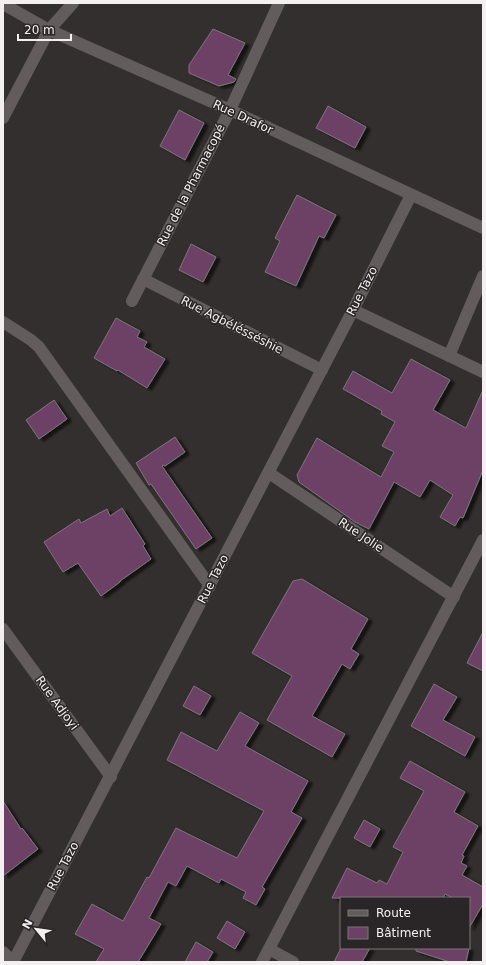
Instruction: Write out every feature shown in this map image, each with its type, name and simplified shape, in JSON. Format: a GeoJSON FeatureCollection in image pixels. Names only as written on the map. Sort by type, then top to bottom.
{"type":"FeatureCollection","features":[{"type":"Feature","properties":{"kind":"street"},"geometry":{"type":"LineString","coordinates":[[3,118],[50,30],[73,3]]}},
{"type":"Feature","properties":{"kind":"street","name":"Rue de la Pharmacopé"},"geometry":{"type":"LineString","coordinates":[[132,301],[230,110],[280,3]]}},
{"type":"Feature","properties":{"kind":"street","name":"Rue Drafor"},"geometry":{"type":"LineString","coordinates":[[3,4],[50,30],[230,110],[483,228]]}},
{"type":"Feature","properties":{"kind":"street","name":"Rue Tazo"},"geometry":{"type":"LineString","coordinates":[[13,962],[269,473],[411,195]]}},
{"type":"Feature","properties":{"kind":"street"},"geometry":{"type":"LineString","coordinates":[[449,356],[483,276]]}},
{"type":"Feature","properties":{"kind":"street","name":"Rue Agbélésséshie"},"geometry":{"type":"LineString","coordinates":[[143,279],[322,370]]}},
{"type":"Feature","properties":{"kind":"street"},"geometry":{"type":"LineString","coordinates":[[353,310],[483,372]]}},
{"type":"Feature","properties":{"kind":"street"},"geometry":{"type":"LineString","coordinates":[[3,322],[39,347],[210,586]]}},
{"type":"Feature","properties":{"kind":"street","name":"Rue Jolie"},"geometry":{"type":"LineString","coordinates":[[269,473],[454,597]]}},
{"type":"Feature","properties":{"kind":"street"},"geometry":{"type":"LineString","coordinates":[[262,962],[483,540]]}},
{"type":"Feature","properties":{"kind":"street","name":"Rue Adjoyi"},"geometry":{"type":"LineString","coordinates":[[3,629],[111,777]]}},
{"type":"Feature","properties":{"kind":"street"},"geometry":{"type":"LineString","coordinates":[[269,949],[293,962]]}},
{"type":"Feature","properties":{"kind":"street"},"geometry":{"type":"LineString","coordinates":[[3,952],[13,962]]}},
{"type":"Feature","properties":{"kind":"building"},"geometry":{"type":"Polygon","coordinates":[[[213,29],[245,43],[228,75],[236,79],[234,82],[219,86],[189,73],[189,65],[213,29]]]}},
{"type":"Feature","properties":{"kind":"building"},"geometry":{"type":"Polygon","coordinates":[[[328,106],[366,127],[355,148],[316,128],[328,106]]]}},
{"type":"Feature","properties":{"kind":"building"},"geometry":{"type":"Polygon","coordinates":[[[179,110],[204,123],[185,160],[160,146],[179,110]]]}},
{"type":"Feature","properties":{"kind":"building"},"geometry":{"type":"Polygon","coordinates":[[[297,195],[336,215],[324,238],[319,236],[296,286],[265,272],[280,241],[275,238],[297,195]]]}},
{"type":"Feature","properties":{"kind":"building"},"geometry":{"type":"Polygon","coordinates":[[[191,244],[216,257],[203,282],[179,270],[191,244]]]}},
{"type":"Feature","properties":{"kind":"building"},"geometry":{"type":"Polygon","coordinates":[[[116,318],[140,331],[137,337],[147,342],[144,347],[165,359],[147,388],[118,370],[117,371],[94,358],[116,318]]]}},
{"type":"Feature","properties":{"kind":"building"},"geometry":{"type":"Polygon","coordinates":[[[411,359],[450,380],[433,410],[466,428],[483,390],[483,470],[463,518],[460,517],[455,526],[440,517],[453,495],[430,480],[420,497],[394,482],[369,529],[355,522],[299,482],[297,475],[317,438],[381,477],[394,452],[382,446],[395,422],[381,414],[382,411],[343,389],[353,371],[392,393],[411,359]]]}},
{"type":"Feature","properties":{"kind":"building"},"geometry":{"type":"Polygon","coordinates":[[[54,400],[67,419],[39,439],[26,420],[54,400]]]}},
{"type":"Feature","properties":{"kind":"building"},"geometry":{"type":"Polygon","coordinates":[[[175,437],[185,452],[165,466],[162,466],[212,538],[196,549],[151,484],[149,485],[136,463],[175,437]]]}},
{"type":"Feature","properties":{"kind":"building"},"geometry":{"type":"Polygon","coordinates":[[[122,508],[145,544],[143,546],[151,559],[101,596],[78,563],[63,572],[44,542],[79,519],[81,523],[107,509],[110,516],[122,508]]]}},
{"type":"Feature","properties":{"kind":"building"},"geometry":{"type":"Polygon","coordinates":[[[302,579],[368,619],[351,649],[359,654],[350,669],[342,664],[312,716],[345,734],[332,757],[267,720],[292,676],[252,653],[293,581],[302,579]]]}},
{"type":"Feature","properties":{"kind":"building"},"geometry":{"type":"Polygon","coordinates":[[[483,632],[483,671],[467,663],[483,632]]]}},
{"type":"Feature","properties":{"kind":"building"},"geometry":{"type":"Polygon","coordinates":[[[434,684],[457,697],[443,720],[475,737],[465,756],[411,726],[434,684]]]}},
{"type":"Feature","properties":{"kind":"building"},"geometry":{"type":"Polygon","coordinates":[[[194,686],[211,696],[200,715],[183,706],[194,686]]]}},
{"type":"Feature","properties":{"kind":"building"},"geometry":{"type":"Polygon","coordinates":[[[240,712],[259,723],[245,746],[308,781],[291,812],[302,818],[262,887],[265,889],[256,905],[243,898],[246,892],[221,879],[219,883],[187,866],[176,886],[168,882],[149,918],[161,924],[138,962],[96,962],[104,949],[75,934],[92,904],[123,921],[147,877],[149,878],[176,828],[237,858],[264,811],[167,760],[181,732],[217,751],[240,712]]]}},
{"type":"Feature","properties":{"kind":"building"},"geometry":{"type":"Polygon","coordinates":[[[410,761],[465,792],[454,812],[478,826],[462,855],[464,856],[461,863],[467,866],[462,875],[483,887],[483,904],[470,926],[470,897],[451,897],[445,894],[444,897],[332,898],[347,868],[377,883],[379,880],[387,884],[403,852],[393,847],[424,791],[400,778],[410,761]]]}},
{"type":"Feature","properties":{"kind":"building"},"geometry":{"type":"Polygon","coordinates":[[[3,801],[21,829],[22,828],[38,849],[3,876],[3,801]]]}},
{"type":"Feature","properties":{"kind":"building"},"geometry":{"type":"Polygon","coordinates":[[[364,820],[380,829],[370,847],[354,838],[364,820]]]}},
{"type":"Feature","properties":{"kind":"building"},"geometry":{"type":"Polygon","coordinates":[[[227,921],[245,932],[235,949],[217,938],[227,921]]]}},
{"type":"Feature","properties":{"kind":"building"},"geometry":{"type":"Polygon","coordinates":[[[196,942],[213,952],[207,962],[185,962],[196,942]]]}},
{"type":"Feature","properties":{"kind":"building"},"geometry":{"type":"Polygon","coordinates":[[[340,949],[369,949],[362,962],[334,962],[340,949]]]}},
{"type":"Feature","properties":{"kind":"building"},"geometry":{"type":"Polygon","coordinates":[[[416,949],[469,949],[466,962],[450,962],[416,951],[416,949]]]}}]}
